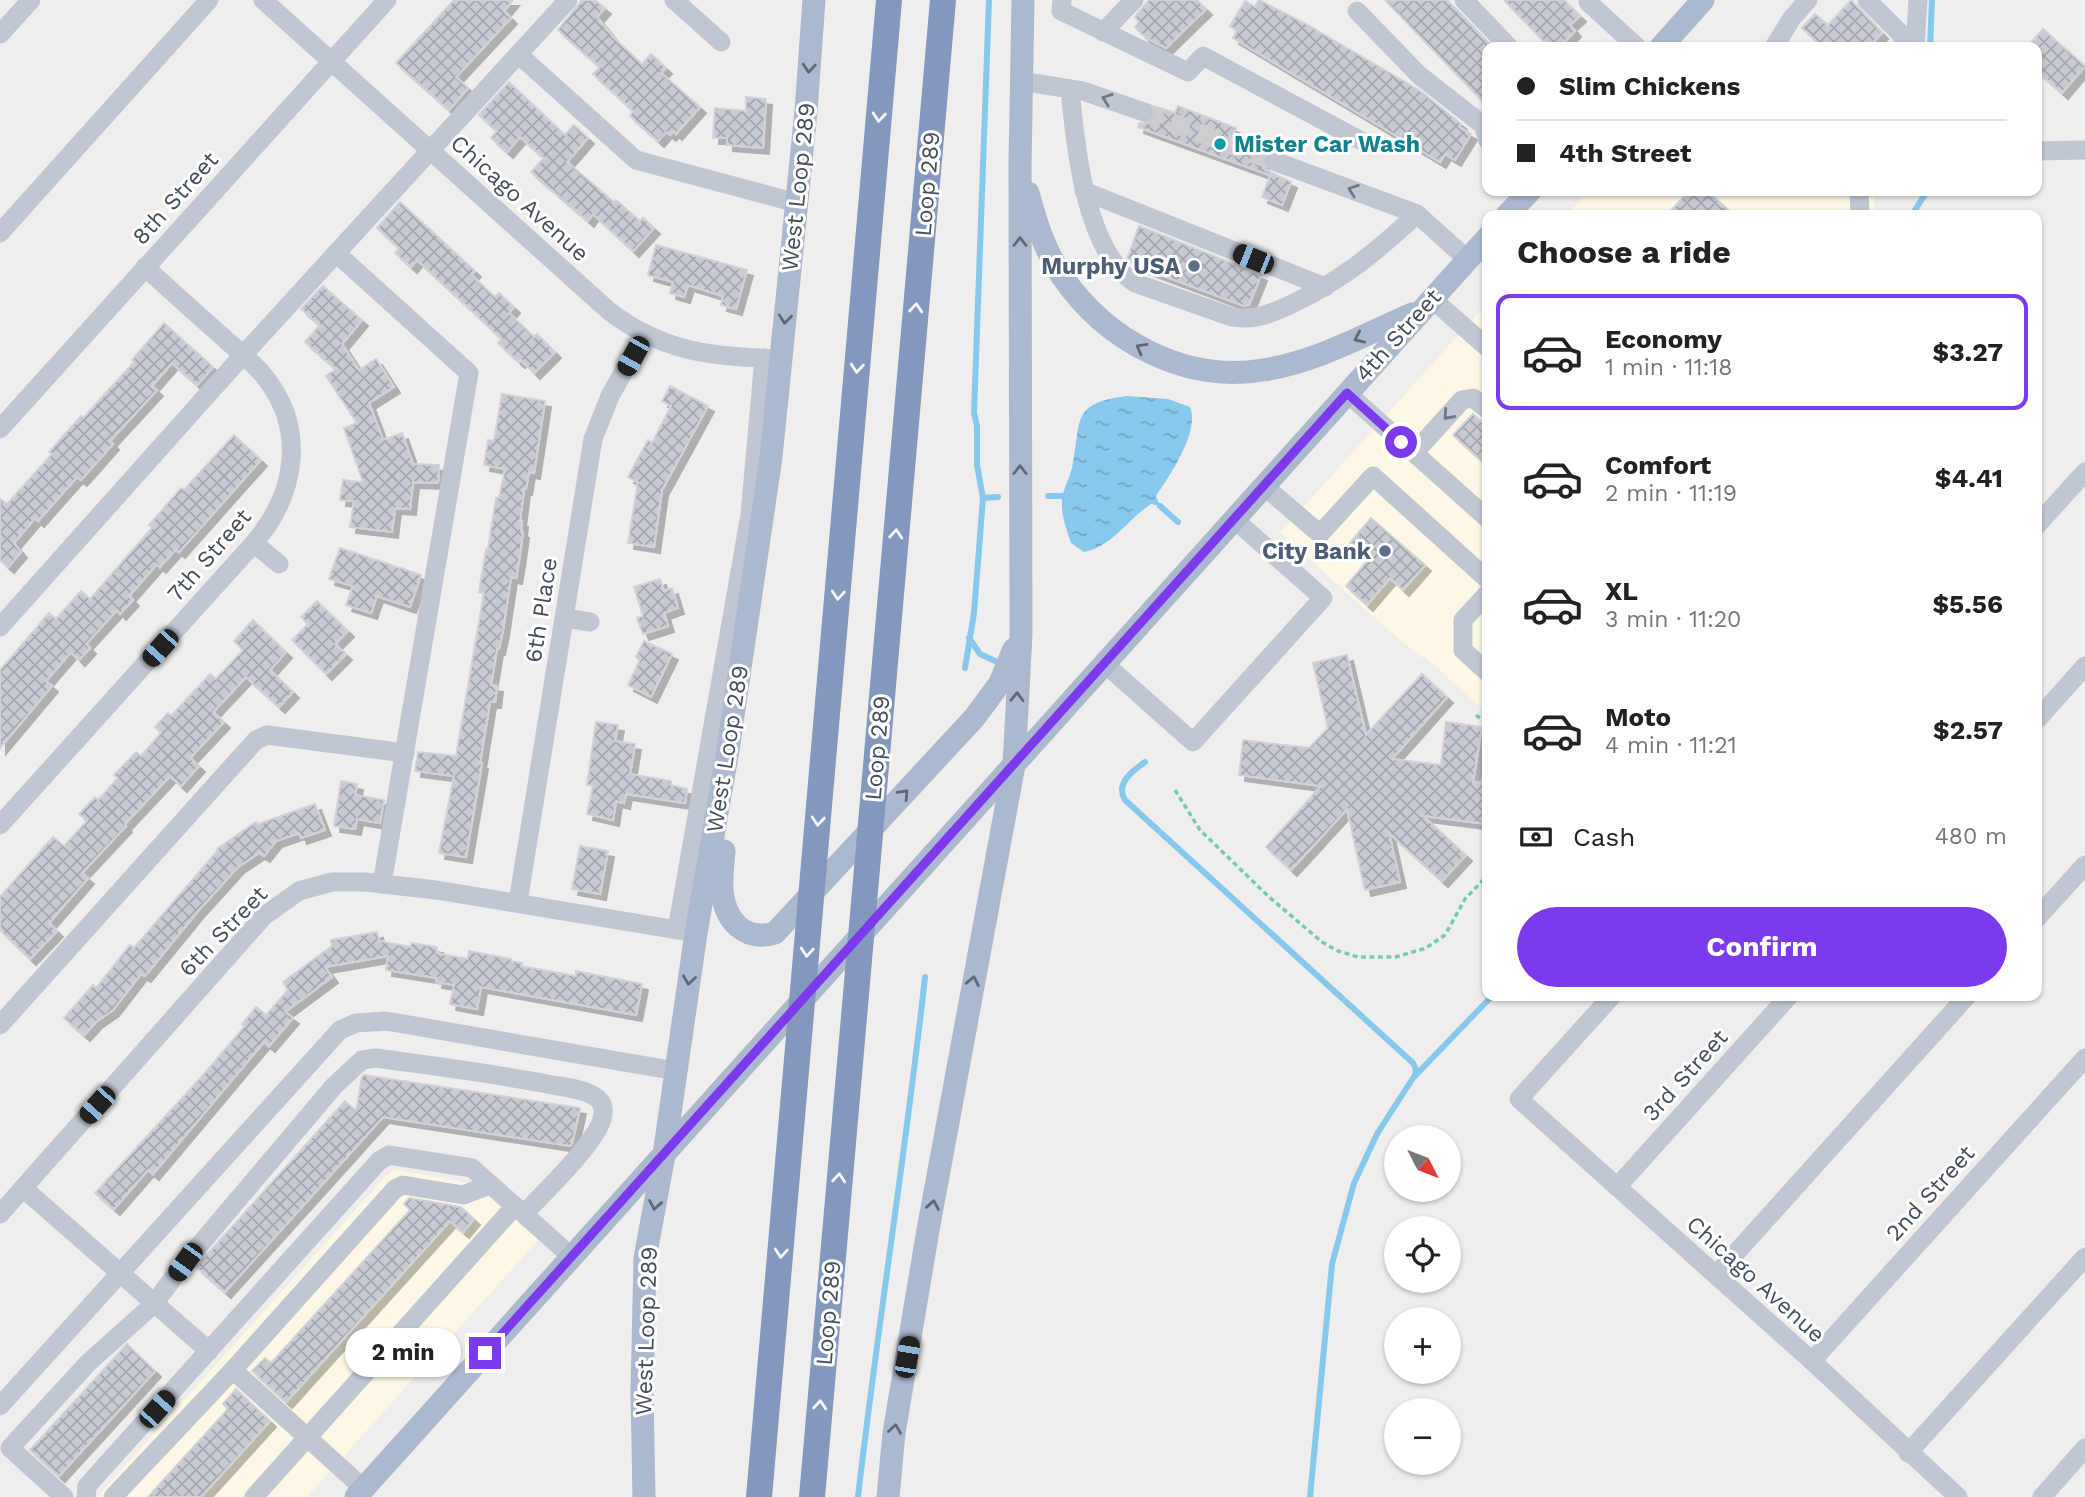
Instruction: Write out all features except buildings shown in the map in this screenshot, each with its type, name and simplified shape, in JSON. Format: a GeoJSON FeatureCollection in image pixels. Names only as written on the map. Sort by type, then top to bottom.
{"type":"FeatureCollection","features":[{"type":"Feature","properties":{"kind":"highway"},"geometry":{"type":"LineString","coordinates":[[760,1497],[889,0]]}},
{"type":"Feature","properties":{"kind":"highway","name":"Loop 289"},"geometry":{"type":"LineString","coordinates":[[812,1497],[943,0]]}},
{"type":"Feature","properties":{"kind":"highway"},"geometry":{"type":"LineString","coordinates":[[935,102],[949,0]]}},
{"type":"Feature","properties":{"kind":"main road","name":"West Loop 289"},"geometry":{"type":"LineString","coordinates":[[644,1497],[642,1392],[645,1258],[676,1071],[687,931],[728,750],[768,482],[773,359],[796,203],[814,0]]}},
{"type":"Feature","properties":{"kind":"main road"},"geometry":{"type":"LineString","coordinates":[[888,1497],[894,1433],[928,1230],[1014,765],[1021,634],[1020,165],[1023,0]]}},
{"type":"Feature","properties":{"kind":"main road"},"geometry":{"type":"LineString","coordinates":[[1667,42],[1703,0]]}},
{"type":"Feature","properties":{"kind":"main road"},"geometry":{"type":"LineString","coordinates":[[1020,165],[1041,237],[1062,276],[1077,296],[1107,325],[1152,354],[1213,371],[1261,371],[1325,353],[1426,304]]}},
{"type":"Feature","properties":{"kind":"main road"},"geometry":{"type":"LineString","coordinates":[[1512,210],[1525,196]]}},
{"type":"Feature","properties":{"kind":"main road","name":"4th Street"},"geometry":{"type":"LineString","coordinates":[[359,1493],[1426,304],[1480,251]]}},
{"type":"Feature","properties":{"kind":"main road"},"geometry":{"type":"LineString","coordinates":[[728,750],[722,892],[732,921],[744,931],[760,938],[775,933],[975,717],[1000,683],[1021,634]]}},
{"type":"Feature","properties":{"kind":"street"},"geometry":{"type":"LineString","coordinates":[[0,34],[30,0]]}},
{"type":"Feature","properties":{"kind":"street"},"geometry":{"type":"LineString","coordinates":[[0,233],[209,0]]}},
{"type":"Feature","properties":{"kind":"street","name":"Chicago Avenue"},"geometry":{"type":"LineString","coordinates":[[263,0],[609,311],[644,335],[702,352],[773,359]]}},
{"type":"Feature","properties":{"kind":"street","name":"8th Street"},"geometry":{"type":"LineString","coordinates":[[0,429],[387,0]]}},
{"type":"Feature","properties":{"kind":"street"},"geometry":{"type":"LineString","coordinates":[[0,627],[243,355],[568,0]]}},
{"type":"Feature","properties":{"kind":"street"},"geometry":{"type":"LineString","coordinates":[[674,0],[720,42]]}},
{"type":"Feature","properties":{"kind":"street"},"geometry":{"type":"LineString","coordinates":[[1062,0],[1060,11],[1103,32],[1188,72],[1203,56],[1369,145]]}},
{"type":"Feature","properties":{"kind":"street"},"geometry":{"type":"LineString","coordinates":[[1103,32],[1134,0]]}},
{"type":"Feature","properties":{"kind":"street"},"geometry":{"type":"LineString","coordinates":[[1464,0],[1504,42]]}},
{"type":"Feature","properties":{"kind":"street"},"geometry":{"type":"LineString","coordinates":[[1777,42],[1792,18],[1808,0]]}},
{"type":"Feature","properties":{"kind":"street"},"geometry":{"type":"LineString","coordinates":[[1867,0],[1912,42]]}},
{"type":"Feature","properties":{"kind":"street"},"geometry":{"type":"LineString","coordinates":[[1886,0],[1912,42]]}},
{"type":"Feature","properties":{"kind":"street"},"geometry":{"type":"LineString","coordinates":[[1912,42],[1918,0]]}},
{"type":"Feature","properties":{"kind":"street"},"geometry":{"type":"LineString","coordinates":[[1588,2],[1632,42]]}},
{"type":"Feature","properties":{"kind":"street"},"geometry":{"type":"LineString","coordinates":[[1357,11],[1419,75],[1482,124]]}},
{"type":"Feature","properties":{"kind":"street"},"geometry":{"type":"LineString","coordinates":[[1785,29],[1793,42]]}},
{"type":"Feature","properties":{"kind":"street"},"geometry":{"type":"LineString","coordinates":[[518,54],[636,160],[796,203]]}},
{"type":"Feature","properties":{"kind":"street"},"geometry":{"type":"LineString","coordinates":[[1021,81],[1096,95],[1144,112]]}},
{"type":"Feature","properties":{"kind":"street"},"geometry":{"type":"LineString","coordinates":[[1070,89],[1084,191],[1107,252],[1124,275],[1135,282],[1231,317],[1259,317],[1325,287],[1374,254],[1417,214]]}},
{"type":"Feature","properties":{"kind":"street"},"geometry":{"type":"LineString","coordinates":[[2042,151],[2085,150]]}},
{"type":"Feature","properties":{"kind":"street"},"geometry":{"type":"LineString","coordinates":[[1274,161],[1417,214],[1480,251]]}},
{"type":"Feature","properties":{"kind":"street"},"geometry":{"type":"LineString","coordinates":[[1084,191],[1325,287]]}},
{"type":"Feature","properties":{"kind":"street"},"geometry":{"type":"LineString","coordinates":[[336,253],[469,373],[382,884]]}},
{"type":"Feature","properties":{"kind":"street","name":"7th Street"},"geometry":{"type":"LineString","coordinates":[[0,825],[268,527],[283,500],[292,452],[281,402],[264,376],[243,355],[145,267]]}},
{"type":"Feature","properties":{"kind":"street"},"geometry":{"type":"LineString","coordinates":[[1426,304],[1482,344]]}},
{"type":"Feature","properties":{"kind":"street","name":"6th Place"},"geometry":{"type":"LineString","coordinates":[[518,902],[593,439],[610,397],[644,335]]}},
{"type":"Feature","properties":{"kind":"street"},"geometry":{"type":"LineString","coordinates":[[687,931],[773,359]]}},
{"type":"Feature","properties":{"kind":"street"},"geometry":{"type":"LineString","coordinates":[[1347,393],[1482,514]]}},
{"type":"Feature","properties":{"kind":"street"},"geometry":{"type":"LineString","coordinates":[[1414,453],[1462,400],[1473,398],[1482,405]]}},
{"type":"Feature","properties":{"kind":"street"},"geometry":{"type":"LineString","coordinates":[[2042,519],[2085,472]]}},
{"type":"Feature","properties":{"kind":"street"},"geometry":{"type":"LineString","coordinates":[[1264,486],[1320,534],[1373,476],[1482,575]]}},
{"type":"Feature","properties":{"kind":"street"},"geometry":{"type":"LineString","coordinates":[[1105,664],[1194,742],[1323,598],[1234,519]]}},
{"type":"Feature","properties":{"kind":"street"},"geometry":{"type":"LineString","coordinates":[[254,543],[279,564]]}},
{"type":"Feature","properties":{"kind":"street"},"geometry":{"type":"LineString","coordinates":[[1482,599],[1463,620],[1463,650],[1482,667]]}},
{"type":"Feature","properties":{"kind":"street"},"geometry":{"type":"LineString","coordinates":[[565,618],[590,622]]}},
{"type":"Feature","properties":{"kind":"street"},"geometry":{"type":"LineString","coordinates":[[2042,714],[2085,666]]}},
{"type":"Feature","properties":{"kind":"street"},"geometry":{"type":"LineString","coordinates":[[0,1025],[256,740],[267,735],[405,753]]}},
{"type":"Feature","properties":{"kind":"street"},"geometry":{"type":"LineString","coordinates":[[2042,912],[2085,865]]}},
{"type":"Feature","properties":{"kind":"street","name":"6th Street"},"geometry":{"type":"LineString","coordinates":[[0,1214],[264,916],[299,891],[332,882],[382,884],[518,902],[687,931]]}},
{"type":"Feature","properties":{"kind":"street","name":"Chicago Avenue"},"geometry":{"type":"LineString","coordinates":[[1607,1001],[1519,1099],[1812,1361],[1958,1497]]}},
{"type":"Feature","properties":{"kind":"street","name":"3rd Street"},"geometry":{"type":"LineString","coordinates":[[1617,1187],[1784,1001]]}},
{"type":"Feature","properties":{"kind":"street"},"geometry":{"type":"LineString","coordinates":[[1716,1275],[1963,1001]]}},
{"type":"Feature","properties":{"kind":"street"},"geometry":{"type":"LineString","coordinates":[[0,1406],[340,1030],[356,1023],[386,1021],[676,1071]]}},
{"type":"Feature","properties":{"kind":"street"},"geometry":{"type":"LineString","coordinates":[[64,1497],[5,1448],[89,1362],[158,1308],[185,1262],[334,1086],[362,1060],[376,1058],[527,1080],[595,1096],[602,1103],[603,1112],[602,1121],[590,1142],[519,1210],[254,1497]]}},
{"type":"Feature","properties":{"kind":"street","name":"2nd Street"},"geometry":{"type":"LineString","coordinates":[[1812,1361],[2085,1058]]}},
{"type":"Feature","properties":{"kind":"street"},"geometry":{"type":"LineString","coordinates":[[86,1497],[87,1486],[379,1161],[389,1155],[472,1168],[572,1257]]}},
{"type":"Feature","properties":{"kind":"street"},"geometry":{"type":"LineString","coordinates":[[113,1497],[233,1370],[395,1189],[403,1185],[463,1195],[490,1185]]}},
{"type":"Feature","properties":{"kind":"street"},"geometry":{"type":"LineString","coordinates":[[23,1188],[209,1351]]}},
{"type":"Feature","properties":{"kind":"street"},"geometry":{"type":"LineString","coordinates":[[1908,1453],[2085,1257]]}},
{"type":"Feature","properties":{"kind":"street"},"geometry":{"type":"LineString","coordinates":[[233,1370],[308,1438],[359,1493]]}},
{"type":"Feature","properties":{"kind":"street"},"geometry":{"type":"LineString","coordinates":[[2042,1497],[2085,1448]]}},
{"type":"Feature","properties":{"kind":"path"},"geometry":{"type":"LineString","coordinates":[[1476,715],[1482,720]]}},
{"type":"Feature","properties":{"kind":"path"},"geometry":{"type":"LineString","coordinates":[[1175,790],[1200,830],[1268,896],[1322,942],[1338,951],[1358,957],[1396,957],[1426,948],[1445,935],[1465,900],[1482,882]]}},
{"type":"Feature","properties":{"kind":"shaded area"},"geometry":{"type":"Polygon","coordinates":[[[1584,196],[1874,196],[1874,210],[1572,210],[1584,196]]]}},
{"type":"Feature","properties":{"kind":"shaded area"},"geometry":{"type":"Polygon","coordinates":[[[1482,309],[1482,708],[1280,533],[1482,309]]]}},
{"type":"Feature","properties":{"kind":"shaded area"},"geometry":{"type":"Polygon","coordinates":[[[395,1170],[474,1184],[539,1239],[307,1497],[97,1497],[385,1177],[395,1170]]]}},
{"type":"Feature","properties":{"kind":"water"},"geometry":{"type":"Polygon","coordinates":[[[1127,396],[1168,399],[1190,407],[1191,428],[1182,453],[1156,496],[1160,506],[1151,504],[1112,538],[1084,552],[1071,543],[1062,506],[1079,427],[1082,417],[1095,404],[1127,396]]]}},
{"type":"Feature","properties":{"kind":"waterway"},"geometry":{"type":"LineString","coordinates":[[989,0],[974,413],[977,426],[977,465],[983,498],[998,497]]}},
{"type":"Feature","properties":{"kind":"waterway"},"geometry":{"type":"LineString","coordinates":[[1930,42],[1932,0]]}},
{"type":"Feature","properties":{"kind":"waterway"},"geometry":{"type":"LineString","coordinates":[[1915,210],[1924,196]]}},
{"type":"Feature","properties":{"kind":"waterway"},"geometry":{"type":"LineString","coordinates":[[1048,496],[1062,496]]}},
{"type":"Feature","properties":{"kind":"waterway"},"geometry":{"type":"LineString","coordinates":[[965,668],[974,613],[983,498]]}},
{"type":"Feature","properties":{"kind":"waterway"},"geometry":{"type":"LineString","coordinates":[[1160,506],[1178,522]]}},
{"type":"Feature","properties":{"kind":"waterway"},"geometry":{"type":"LineString","coordinates":[[969,638],[980,654],[995,661]]}},
{"type":"Feature","properties":{"kind":"waterway"},"geometry":{"type":"LineString","coordinates":[[1145,762],[1126,778],[1122,789],[1125,800],[1413,1063],[1415,1076]]}},
{"type":"Feature","properties":{"kind":"waterway"},"geometry":{"type":"LineString","coordinates":[[858,1497],[925,977]]}},
{"type":"Feature","properties":{"kind":"waterway"},"geometry":{"type":"LineString","coordinates":[[1310,1497],[1332,1264],[1354,1183],[1377,1134],[1413,1078],[1487,1001]]}},
{"type":"Feature","properties":{"kind":"tunnel"},"geometry":{"type":"LineString","coordinates":[[1144,112],[1274,161]]}},
{"type":"Feature","properties":{"kind":"place","name":"Mister Car Wash"},"geometry":{"type":"Point","coordinates":[1220,144]}},
{"type":"Feature","properties":{"kind":"place","name":"Murphy USA"},"geometry":{"type":"Point","coordinates":[1194,266]}},
{"type":"Feature","properties":{"kind":"place","name":"City Bank"},"geometry":{"type":"Point","coordinates":[1385,551]}},
{"type":"Feature","properties":{"kind":"route"},"geometry":{"type":"LineString","coordinates":[[485,1353],[1347,393],[1401,442]]}}]}
